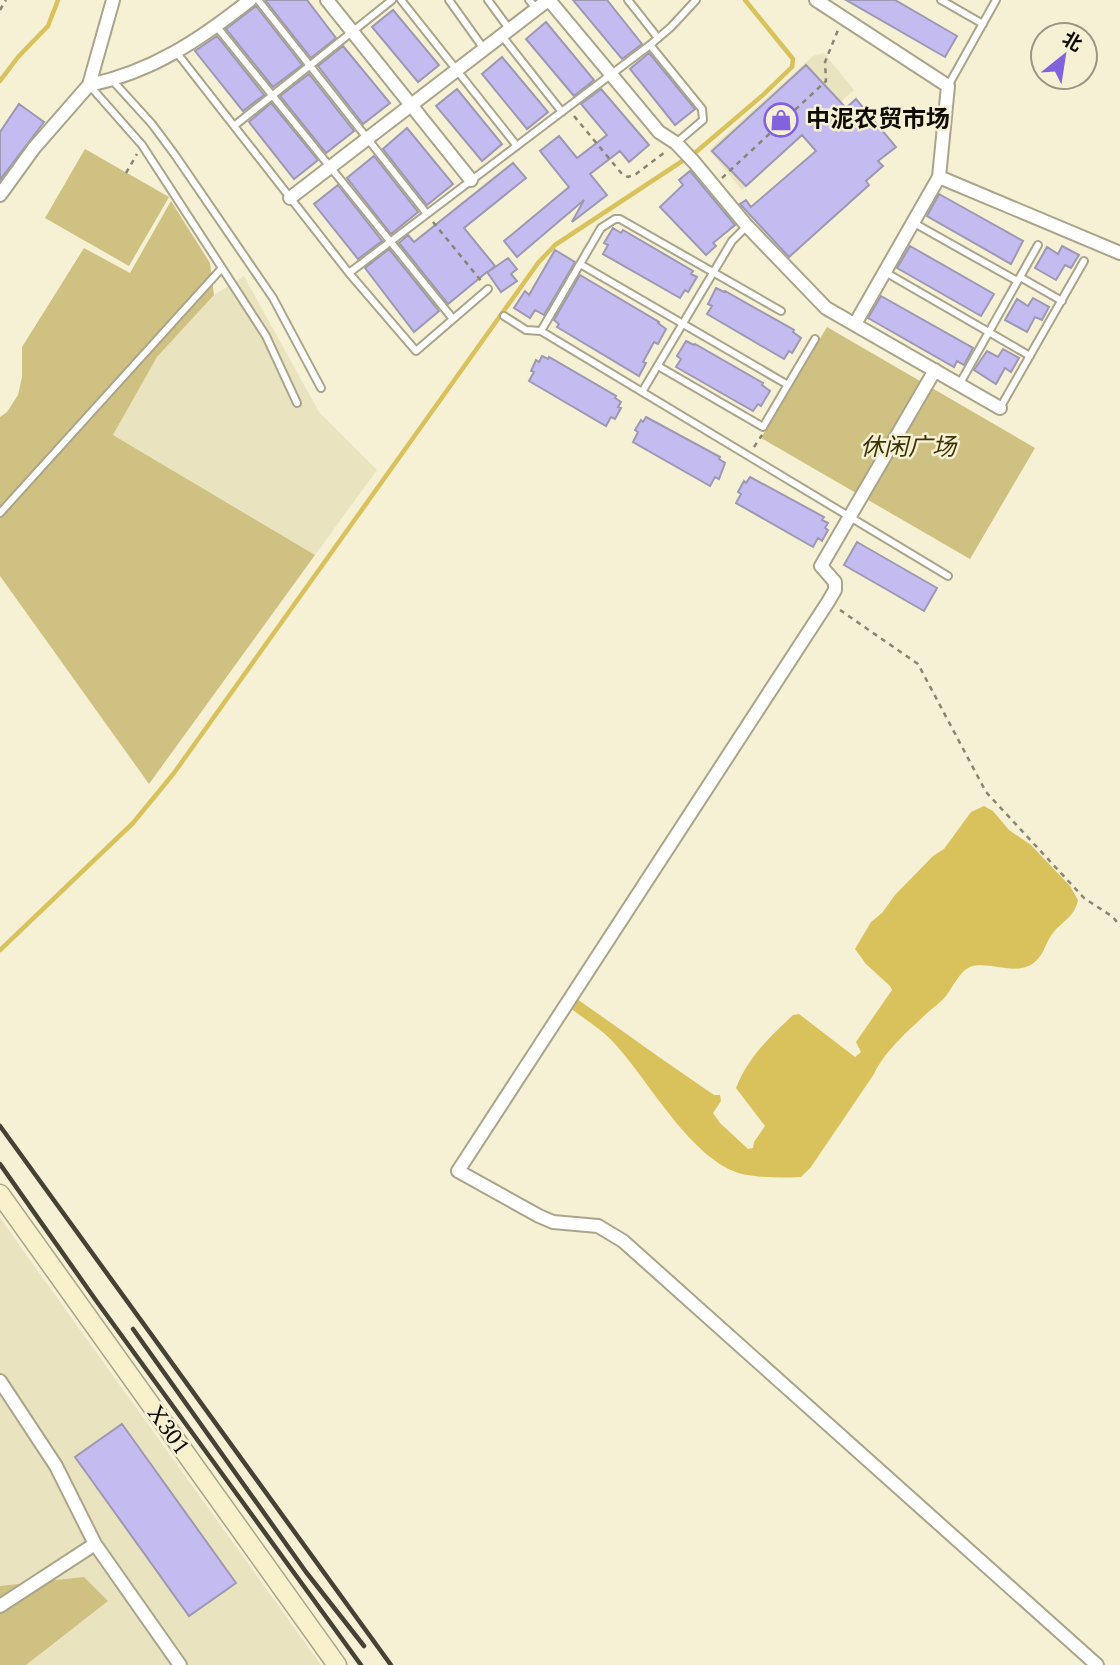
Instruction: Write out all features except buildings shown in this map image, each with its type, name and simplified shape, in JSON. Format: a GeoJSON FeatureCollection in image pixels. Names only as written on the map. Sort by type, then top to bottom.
{"type":"FeatureCollection","features":[{"type":"Feature","properties":{"kind":"main road","name":"X301"},"geometry":{"type":"LineString","coordinates":[[0,1194],[337,1665]]}},
{"type":"Feature","properties":{"kind":"street"},"geometry":{"type":"LineString","coordinates":[[0,195],[34,148],[89,85],[113,0]]}},
{"type":"Feature","properties":{"kind":"street"},"geometry":{"type":"LineString","coordinates":[[89,85],[112,80],[177,53],[217,27],[250,0]]}},
{"type":"Feature","properties":{"kind":"street"},"geometry":{"type":"LineString","coordinates":[[327,0],[471,180]]}},
{"type":"Feature","properties":{"kind":"street"},"geometry":{"type":"LineString","coordinates":[[290,198],[506,33],[533,5],[549,0],[659,132],[680,147],[715,185],[747,226],[826,308],[1000,408]]}},
{"type":"Feature","properties":{"kind":"street"},"geometry":{"type":"LineString","coordinates":[[816,0],[947,86],[939,177],[855,324]]}},
{"type":"Feature","properties":{"kind":"street"},"geometry":{"type":"LineString","coordinates":[[939,177],[1120,253]]}},
{"type":"Feature","properties":{"kind":"street"},"geometry":{"type":"LineString","coordinates":[[934,370],[821,566],[835,582],[835,590],[828,602],[458,1171],[553,1222],[598,1226],[623,1241],[1097,1665]]}},
{"type":"Feature","properties":{"kind":"street"},"geometry":{"type":"LineString","coordinates":[[0,1381],[55,1466],[95,1544],[180,1665]]}},
{"type":"Feature","properties":{"kind":"street"},"geometry":{"type":"LineString","coordinates":[[0,1606],[95,1544]]}},
{"type":"Feature","properties":{"kind":"lane"},"geometry":{"type":"LineString","coordinates":[[258,0],[427,214]]}},
{"type":"Feature","properties":{"kind":"lane"},"geometry":{"type":"LineString","coordinates":[[234,126],[392,0]]}},
{"type":"Feature","properties":{"kind":"lane"},"geometry":{"type":"LineString","coordinates":[[401,0],[517,146]]}},
{"type":"Feature","properties":{"kind":"lane"},"geometry":{"type":"LineString","coordinates":[[449,0],[484,49]]}},
{"type":"Feature","properties":{"kind":"lane"},"geometry":{"type":"LineString","coordinates":[[488,0],[506,33],[565,110]]}},
{"type":"Feature","properties":{"kind":"lane"},"geometry":{"type":"LineString","coordinates":[[628,0],[658,38]]}},
{"type":"Feature","properties":{"kind":"lane"},"geometry":{"type":"LineString","coordinates":[[349,273],[612,75],[658,38],[696,0]]}},
{"type":"Feature","properties":{"kind":"lane"},"geometry":{"type":"LineString","coordinates":[[941,0],[983,24]]}},
{"type":"Feature","properties":{"kind":"lane"},"geometry":{"type":"LineString","coordinates":[[947,86],[996,0]]}},
{"type":"Feature","properties":{"kind":"lane"},"geometry":{"type":"LineString","coordinates":[[217,27],[453,319]]}},
{"type":"Feature","properties":{"kind":"lane"},"geometry":{"type":"LineString","coordinates":[[650,45],[702,109],[703,120],[680,147]]}},
{"type":"Feature","properties":{"kind":"lane"},"geometry":{"type":"LineString","coordinates":[[177,53],[349,273],[416,351],[488,289]]}},
{"type":"Feature","properties":{"kind":"lane"},"geometry":{"type":"LineString","coordinates":[[112,80],[152,124],[273,298],[321,388]]}},
{"type":"Feature","properties":{"kind":"lane"},"geometry":{"type":"LineString","coordinates":[[89,85],[142,145],[266,336],[297,403]]}},
{"type":"Feature","properties":{"kind":"lane"},"geometry":{"type":"LineString","coordinates":[[541,331],[601,228],[615,219],[620,219],[781,311]]}},
{"type":"Feature","properties":{"kind":"lane"},"geometry":{"type":"LineString","coordinates":[[914,223],[1062,301]]}},
{"type":"Feature","properties":{"kind":"lane"},"geometry":{"type":"LineString","coordinates":[[642,392],[713,272],[747,226]]}},
{"type":"Feature","properties":{"kind":"lane"},"geometry":{"type":"LineString","coordinates":[[959,385],[1038,245]]}},
{"type":"Feature","properties":{"kind":"lane"},"geometry":{"type":"LineString","coordinates":[[1000,408],[1084,261]]}},
{"type":"Feature","properties":{"kind":"lane"},"geometry":{"type":"LineString","coordinates":[[580,264],[788,385]]}},
{"type":"Feature","properties":{"kind":"lane"},"geometry":{"type":"LineString","coordinates":[[0,513],[222,268]]}},
{"type":"Feature","properties":{"kind":"lane"},"geometry":{"type":"LineString","coordinates":[[885,272],[1030,356]]}},
{"type":"Feature","properties":{"kind":"lane"},"geometry":{"type":"LineString","coordinates":[[505,316],[526,330],[541,331],[948,576]]}},
{"type":"Feature","properties":{"kind":"lane"},"geometry":{"type":"LineString","coordinates":[[658,366],[763,427],[815,339]]}},
{"type":"Feature","properties":{"kind":"path"},"geometry":{"type":"LineString","coordinates":[[0,10],[6,0]]}},
{"type":"Feature","properties":{"kind":"path"},"geometry":{"type":"LineString","coordinates":[[715,185],[826,81],[825,62],[844,17]]}},
{"type":"Feature","properties":{"kind":"path"},"geometry":{"type":"LineString","coordinates":[[565,110],[622,174],[628,177],[680,147]]}},
{"type":"Feature","properties":{"kind":"path"},"geometry":{"type":"LineString","coordinates":[[126,173],[142,145]]}},
{"type":"Feature","properties":{"kind":"path"},"geometry":{"type":"LineString","coordinates":[[427,214],[488,289]]}},
{"type":"Feature","properties":{"kind":"path"},"geometry":{"type":"LineString","coordinates":[[828,602],[918,664],[986,792],[1084,898],[1120,926]]}},
{"type":"Feature","properties":{"kind":"shaded area","name":"中泥农贸市场"},"geometry":{"type":"Polygon","coordinates":[[[824,53],[854,90],[742,190],[709,150],[813,56],[824,53]]]}},
{"type":"Feature","properties":{"kind":"shaded area"},"geometry":{"type":"Polygon","coordinates":[[[244,276],[319,412],[377,470],[315,555],[113,435],[157,357],[214,295],[244,276]]]}},
{"type":"Feature","properties":{"kind":"shaded area"},"geometry":{"type":"Polygon","coordinates":[[[984,806],[993,811],[1009,830],[1031,845],[1070,886],[1078,900],[1074,911],[1051,936],[1040,957],[1030,965],[1013,969],[978,965],[963,972],[944,999],[890,1050],[811,1167],[801,1177],[742,1174],[724,1166],[706,1153],[672,1118],[615,1044],[569,1007],[577,999],[714,1095],[720,1095],[721,1101],[713,1113],[748,1149],[753,1148],[765,1126],[736,1088],[747,1067],[760,1048],[793,1015],[799,1014],[855,1057],[861,1052],[856,1042],[892,990],[855,949],[871,922],[882,913],[895,895],[933,856],[944,849],[971,812],[984,806]]]}},
{"type":"Feature","properties":{"kind":"shaded area"},"geometry":{"type":"Polygon","coordinates":[[[0,1217],[22,1249],[321,1665],[0,1665],[0,1217]]]}},
{"type":"Feature","properties":{"kind":"green space"},"geometry":{"type":"Polygon","coordinates":[[[85,149],[169,197],[129,266],[45,218],[85,149]]]}},
{"type":"Feature","properties":{"kind":"green space"},"geometry":{"type":"Polygon","coordinates":[[[171,201],[210,263],[214,295],[157,357],[113,435],[315,555],[149,784],[0,576],[0,417],[7,412],[18,395],[22,377],[22,347],[84,248],[130,273],[171,201]]]}},
{"type":"Feature","properties":{"kind":"green space","name":"休闲广场"},"geometry":{"type":"Polygon","coordinates":[[[827,327],[1035,448],[970,559],[761,438],[827,327]]]}},
{"type":"Feature","properties":{"kind":"green space"},"geometry":{"type":"Polygon","coordinates":[[[84,1577],[108,1601],[26,1665],[0,1665],[0,1586],[84,1577]]]}},
{"type":"Feature","properties":{"kind":"waterway"},"geometry":{"type":"LineString","coordinates":[[0,81],[18,57],[48,26],[58,0]]}},
{"type":"Feature","properties":{"kind":"waterway"},"geometry":{"type":"LineString","coordinates":[[0,950],[133,823],[174,773],[538,263],[555,245],[696,152],[792,67],[793,59],[745,0]]}},
{"type":"Feature","properties":{"kind":"railway"},"geometry":{"type":"LineString","coordinates":[[0,1126],[391,1665]]}},
{"type":"Feature","properties":{"kind":"railway"},"geometry":{"type":"LineString","coordinates":[[0,1164],[361,1665]]}},
{"type":"Feature","properties":{"kind":"railway"},"geometry":{"type":"LineString","coordinates":[[133,1329],[306,1572],[364,1646]]}},
{"type":"Feature","properties":{"kind":"place","name":"中泥农贸市场"},"geometry":{"type":"Point","coordinates":[781,120]}}]}
